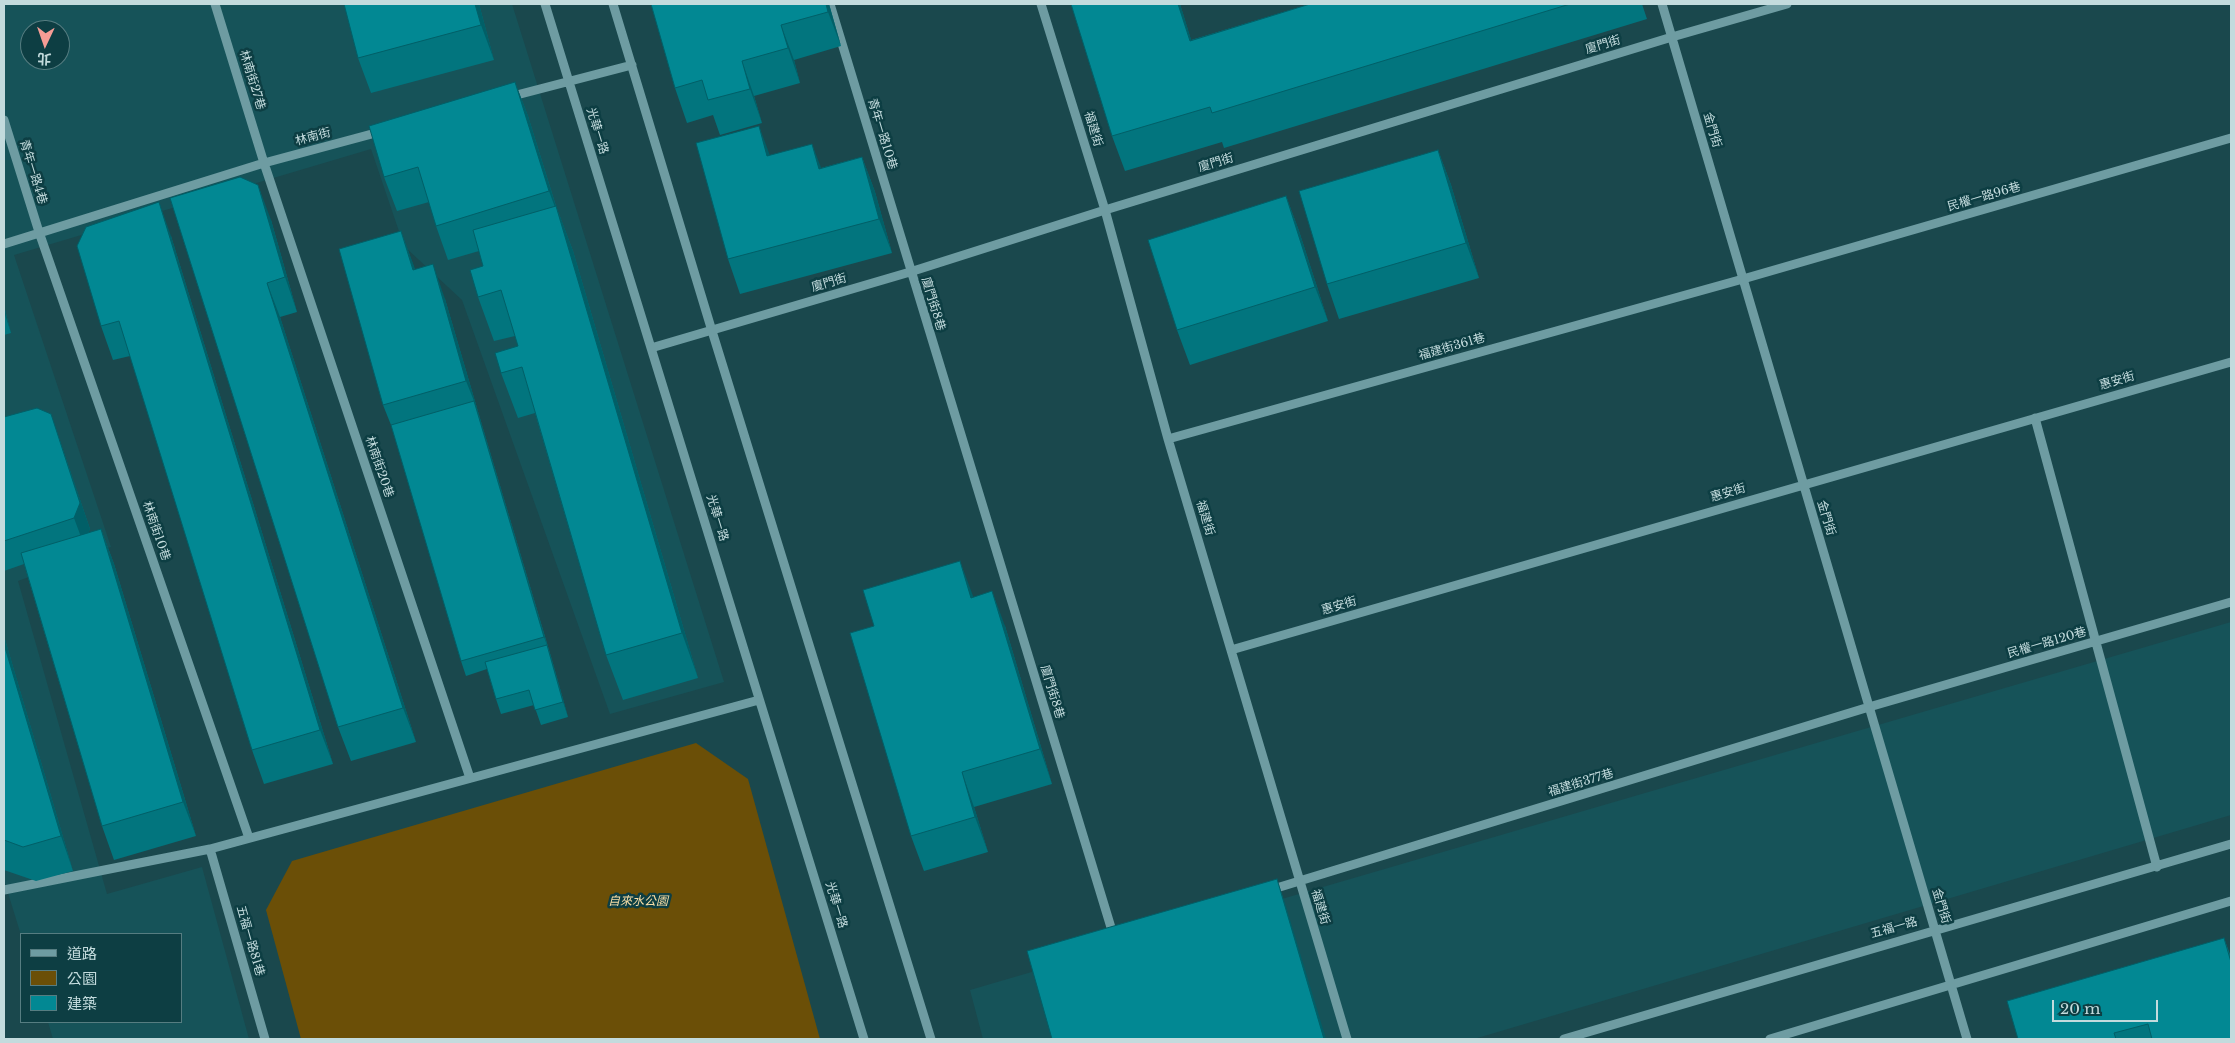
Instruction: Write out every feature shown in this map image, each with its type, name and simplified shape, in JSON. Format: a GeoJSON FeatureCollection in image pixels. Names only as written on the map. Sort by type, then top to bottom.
{"type":"FeatureCollection","features":[{"type":"Feature","properties":{"kind":"street","name":"林南街27巷"},"geometry":{"type":"LineString","coordinates":[[215,4],[264,163]]}},
{"type":"Feature","properties":{"kind":"street","name":"光華一路"},"geometry":{"type":"LineString","coordinates":[[545,4],[864,1039]]}},
{"type":"Feature","properties":{"kind":"street"},"geometry":{"type":"LineString","coordinates":[[614,4],[712,331],[931,1039]]}},
{"type":"Feature","properties":{"kind":"street","name":"青年一路10巷"},"geometry":{"type":"LineString","coordinates":[[830,4],[910,272]]}},
{"type":"Feature","properties":{"kind":"street","name":"福建街"},"geometry":{"type":"LineString","coordinates":[[1041,4],[1105,210],[1168,439],[1347,1039]]}},
{"type":"Feature","properties":{"kind":"street","name":"金門街"},"geometry":{"type":"LineString","coordinates":[[1662,4],[1967,1039]]}},
{"type":"Feature","properties":{"kind":"street","name":"廈門街"},"geometry":{"type":"LineString","coordinates":[[651,348],[910,272],[1105,210],[1672,37],[1788,4]]}},
{"type":"Feature","properties":{"kind":"street"},"geometry":{"type":"LineString","coordinates":[[498,100],[632,65]]}},
{"type":"Feature","properties":{"kind":"street","name":"青年一路4巷"},"geometry":{"type":"LineString","coordinates":[[4,120],[39,232]]}},
{"type":"Feature","properties":{"kind":"street","name":"林南街"},"geometry":{"type":"LineString","coordinates":[[4,244],[264,163],[395,128]]}},
{"type":"Feature","properties":{"kind":"street","name":"民權一路96巷"},"geometry":{"type":"LineString","coordinates":[[1743,279],[2231,138]]}},
{"type":"Feature","properties":{"kind":"street","name":"林南街20巷"},"geometry":{"type":"LineString","coordinates":[[264,163],[470,778]]}},
{"type":"Feature","properties":{"kind":"street","name":"林南街10巷"},"geometry":{"type":"LineString","coordinates":[[39,232],[249,838]]}},
{"type":"Feature","properties":{"kind":"street","name":"廈門街8巷"},"geometry":{"type":"LineString","coordinates":[[910,272],[1113,934],[1132,928]]}},
{"type":"Feature","properties":{"kind":"street","name":"福建街361巷"},"geometry":{"type":"LineString","coordinates":[[1168,439],[1743,279]]}},
{"type":"Feature","properties":{"kind":"street","name":"惠安街"},"geometry":{"type":"LineString","coordinates":[[1231,650],[2231,362]]}},
{"type":"Feature","properties":{"kind":"street"},"geometry":{"type":"LineString","coordinates":[[2035,418],[2157,867]]}},
{"type":"Feature","properties":{"kind":"street","name":"民權一路120巷"},"geometry":{"type":"LineString","coordinates":[[1870,708],[2231,602]]}},
{"type":"Feature","properties":{"kind":"street"},"geometry":{"type":"LineString","coordinates":[[4,890],[210,849],[759,700]]}},
{"type":"Feature","properties":{"kind":"street","name":"福建街377巷"},"geometry":{"type":"LineString","coordinates":[[1299,882],[1870,708]]}},
{"type":"Feature","properties":{"kind":"street","name":"五福一路"},"geometry":{"type":"LineString","coordinates":[[1564,1039],[2231,844]]}},
{"type":"Feature","properties":{"kind":"street","name":"五福一路81巷"},"geometry":{"type":"LineString","coordinates":[[210,849],[265,1039]]}},
{"type":"Feature","properties":{"kind":"street"},"geometry":{"type":"LineString","coordinates":[[1262,893],[1299,882]]}},
{"type":"Feature","properties":{"kind":"street"},"geometry":{"type":"LineString","coordinates":[[1770,1039],[2231,902]]}},
{"type":"Feature","properties":{"kind":"shaded area"},"geometry":{"type":"Polygon","coordinates":[[[4,4],[512,4],[724,682],[610,714],[462,300],[404,246],[371,149],[14,255],[111,547],[18,581],[107,894],[202,867],[249,1039],[53,1039],[48,1023],[182,1023],[182,933],[20,933],[4,880],[4,4]]]}},
{"type":"Feature","properties":{"kind":"shaded area"},"geometry":{"type":"Polygon","coordinates":[[[2231,622],[2231,815],[1474,1039],[983,1039],[970,990],[2231,622]]]}},
{"type":"Feature","properties":{"kind":"green space","name":"自來水公園"},"geometry":{"type":"Polygon","coordinates":[[[696,743],[748,779],[820,1039],[301,1039],[266,910],[292,861],[696,743]]]}},
{"type":"Feature","properties":{"kind":"building"},"geometry":{"type":"Polygon","coordinates":[[[344,4],[475,4],[481,25],[358,58],[344,4]]]}},
{"type":"Feature","properties":{"kind":"building"},"geometry":{"type":"Polygon","coordinates":[[[651,4],[826,4],[828,12],[781,25],[788,48],[742,61],[750,89],[708,100],[702,80],[675,88],[651,4]]]}},
{"type":"Feature","properties":{"kind":"building"},"geometry":{"type":"Polygon","coordinates":[[[1071,4],[1178,4],[1190,41],[1310,4],[1570,4],[1212,113],[1210,107],[1112,136],[1071,4]]]}},
{"type":"Feature","properties":{"kind":"building"},"geometry":{"type":"Polygon","coordinates":[[[515,82],[549,191],[436,226],[418,167],[384,177],[369,126],[515,82]]]}},
{"type":"Feature","properties":{"kind":"building"},"geometry":{"type":"Polygon","coordinates":[[[759,126],[767,156],[812,144],[819,169],[862,157],[879,219],[728,259],[696,143],[759,126]]]}},
{"type":"Feature","properties":{"kind":"building"},"geometry":{"type":"Polygon","coordinates":[[[1438,150],[1466,243],[1327,284],[1299,191],[1438,150]]]}},
{"type":"Feature","properties":{"kind":"building"},"geometry":{"type":"Polygon","coordinates":[[[240,177],[258,185],[285,277],[267,283],[403,708],[338,727],[170,198],[240,177]]]}},
{"type":"Feature","properties":{"kind":"building"},"geometry":{"type":"Polygon","coordinates":[[[1286,196],[1315,287],[1177,330],[1148,240],[1286,196]]]}},
{"type":"Feature","properties":{"kind":"building"},"geometry":{"type":"Polygon","coordinates":[[[159,202],[320,730],[252,750],[119,321],[101,326],[77,246],[86,227],[159,202]]]}},
{"type":"Feature","properties":{"kind":"building"},"geometry":{"type":"Polygon","coordinates":[[[556,206],[682,633],[606,655],[522,367],[501,373],[495,353],[518,346],[501,290],[478,297],[470,270],[483,266],[473,230],[556,206]]]}},
{"type":"Feature","properties":{"kind":"building"},"geometry":{"type":"Polygon","coordinates":[[[401,231],[413,270],[433,264],[466,381],[383,405],[339,249],[401,231]]]}},
{"type":"Feature","properties":{"kind":"building"},"geometry":{"type":"Polygon","coordinates":[[[474,401],[544,637],[461,661],[391,425],[474,401]]]}},
{"type":"Feature","properties":{"kind":"building"},"geometry":{"type":"Polygon","coordinates":[[[37,408],[51,414],[80,503],[74,518],[4,541],[4,417],[37,408]]]}},
{"type":"Feature","properties":{"kind":"building"},"geometry":{"type":"Polygon","coordinates":[[[101,529],[183,802],[102,826],[21,553],[101,529]]]}},
{"type":"Feature","properties":{"kind":"building"},"geometry":{"type":"Polygon","coordinates":[[[960,561],[971,598],[992,591],[1040,749],[962,772],[975,817],[911,836],[850,633],[874,626],[863,590],[960,561]]]}},
{"type":"Feature","properties":{"kind":"building"},"geometry":{"type":"Polygon","coordinates":[[[4,644],[61,836],[23,847],[4,840],[4,644]]]}},
{"type":"Feature","properties":{"kind":"building"},"geometry":{"type":"Polygon","coordinates":[[[547,645],[563,702],[535,710],[529,690],[496,699],[485,662],[547,645]]]}},
{"type":"Feature","properties":{"kind":"building"},"geometry":{"type":"Polygon","coordinates":[[[1277,879],[1324,1039],[1052,1039],[1027,951],[1277,879]]]}},
{"type":"Feature","properties":{"kind":"building"},"geometry":{"type":"Polygon","coordinates":[[[2224,938],[2231,962],[2231,1039],[2152,1039],[2148,1024],[2114,1033],[2116,1039],[2018,1039],[2007,1001],[2224,938]]]}}]}
